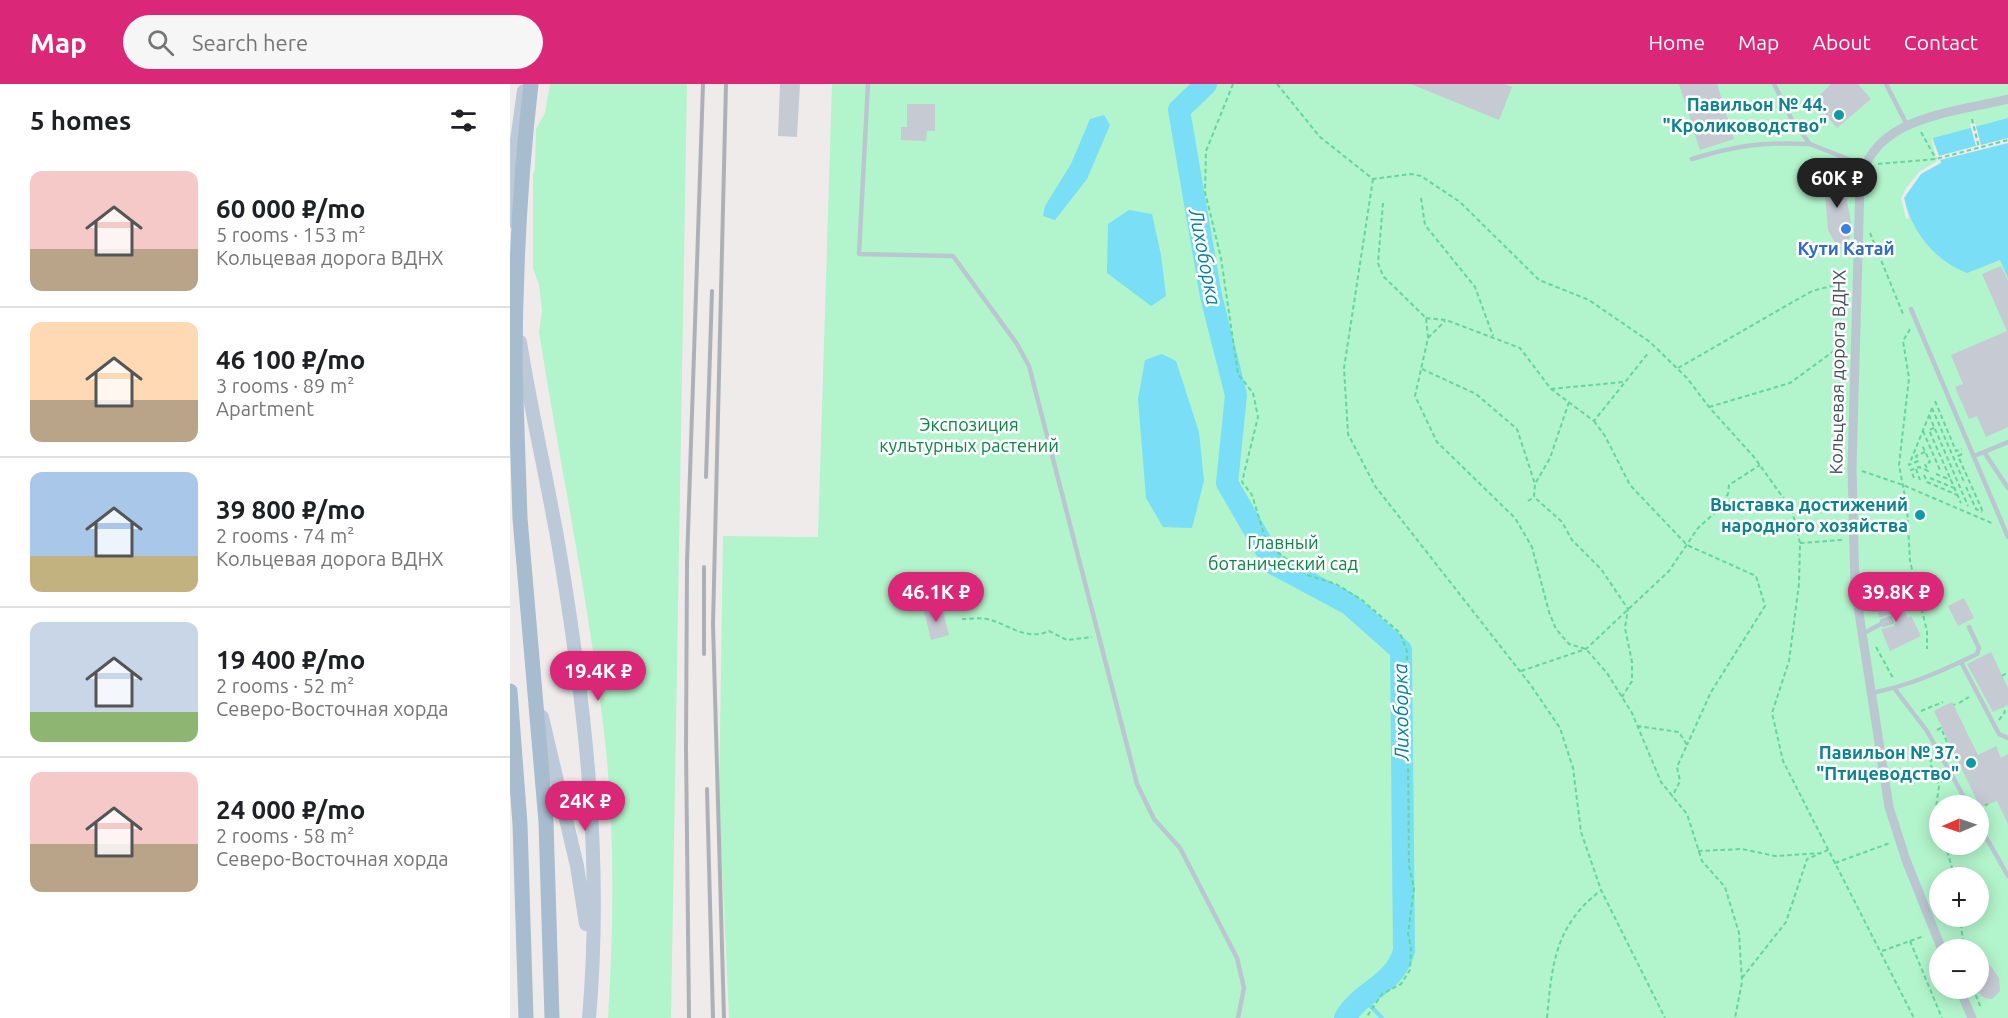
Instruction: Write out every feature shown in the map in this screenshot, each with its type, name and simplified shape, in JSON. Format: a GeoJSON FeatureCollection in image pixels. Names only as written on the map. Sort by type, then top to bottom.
{"type":"FeatureCollection","features":[{"type":"Feature","properties":{"kind":"main road"},"geometry":{"type":"LineString","coordinates":[[525,84],[513,169],[514,331],[559,547],[583,710],[591,786],[594,868],[592,986],[589,1018]]}},
{"type":"Feature","properties":{"kind":"main road"},"geometry":{"type":"LineString","coordinates":[[531,84],[522,168],[515,280],[515,431],[546,834],[552,1018]]}},
{"type":"Feature","properties":{"kind":"main road"},"geometry":{"type":"LineString","coordinates":[[534,686],[584,899],[592,986]]}},
{"type":"Feature","properties":{"kind":"main road"},"geometry":{"type":"LineString","coordinates":[[510,691],[525,927],[526,1018]]}},
{"type":"Feature","properties":{"kind":"main road"},"geometry":{"type":"LineString","coordinates":[[510,773],[512,719]]}},
{"type":"Feature","properties":{"kind":"street"},"geometry":{"type":"LineString","coordinates":[[1863,165],[1875,146],[1907,125],[2008,99]]}},
{"type":"Feature","properties":{"kind":"street","name":"Кольцевая дорога ВДНХ"},"geometry":{"type":"LineString","coordinates":[[1863,165],[1859,206],[1852,468],[1853,563],[1882,772],[1893,824],[1938,939]]}},
{"type":"Feature","properties":{"kind":"street"},"geometry":{"type":"LineString","coordinates":[[1964,999],[1972,1018]]}},
{"type":"Feature","properties":{"kind":"lane"},"geometry":{"type":"LineString","coordinates":[[868,84],[859,254],[953,256],[1017,345],[1029,366],[1137,784],[1154,819],[1180,848],[1237,958],[1244,988],[1238,1018]]}},
{"type":"Feature","properties":{"kind":"lane"},"geometry":{"type":"LineString","coordinates":[[1774,84],[1792,120],[1810,144]]}},
{"type":"Feature","properties":{"kind":"lane"},"geometry":{"type":"LineString","coordinates":[[1886,84],[1907,125]]}},
{"type":"Feature","properties":{"kind":"lane"},"geometry":{"type":"LineString","coordinates":[[1692,159],[1737,146],[1761,142],[1810,144],[1863,165]]}},
{"type":"Feature","properties":{"kind":"lane"},"geometry":{"type":"LineString","coordinates":[[1911,309],[2008,537]]}},
{"type":"Feature","properties":{"kind":"lane"},"geometry":{"type":"LineString","coordinates":[[1974,456],[2008,442]]}},
{"type":"Feature","properties":{"kind":"lane"},"geometry":{"type":"LineString","coordinates":[[1984,452],[2008,488]]}},
{"type":"Feature","properties":{"kind":"lane"},"geometry":{"type":"LineString","coordinates":[[1864,633],[1891,620]]}},
{"type":"Feature","properties":{"kind":"lane"},"geometry":{"type":"LineString","coordinates":[[1871,693],[1896,688],[1932,676],[1977,654],[1979,648],[1969,627]]}},
{"type":"Feature","properties":{"kind":"lane"},"geometry":{"type":"LineString","coordinates":[[1961,662],[1999,734],[2008,738]]}},
{"type":"Feature","properties":{"kind":"lane"},"geometry":{"type":"LineString","coordinates":[[1896,688],[1929,734],[1963,795]]}},
{"type":"Feature","properties":{"kind":"lane"},"geometry":{"type":"LineString","coordinates":[[1989,842],[2008,876]]}},
{"type":"Feature","properties":{"kind":"path"},"geometry":{"type":"LineString","coordinates":[[1233,84],[1206,151],[1205,192],[1221,258],[1238,374],[1253,393],[1258,417],[1242,482],[1252,495],[1267,544],[1307,575],[1336,584],[1362,600],[1400,633],[1407,651],[1409,866],[1414,888],[1408,927],[1411,948],[1410,970],[1401,984],[1382,994],[1366,1018]]}},
{"type":"Feature","properties":{"kind":"path"},"geometry":{"type":"LineString","coordinates":[[1277,84],[1320,137],[1373,179],[1411,174],[1421,176],[1460,202],[1539,280],[1589,300],[1650,342],[1678,368],[1760,465],[1792,510],[1800,543],[1799,584],[1789,661],[1772,713],[1783,761],[1882,951],[1914,1018]]}},
{"type":"Feature","properties":{"kind":"path"},"geometry":{"type":"LineString","coordinates":[[1971,119],[1979,148]]}},
{"type":"Feature","properties":{"kind":"path"},"geometry":{"type":"LineString","coordinates":[[1921,132],[1936,159]]}},
{"type":"Feature","properties":{"kind":"path"},"geometry":{"type":"LineString","coordinates":[[1892,163],[1936,159],[2008,140]]}},
{"type":"Feature","properties":{"kind":"path"},"geometry":{"type":"LineString","coordinates":[[1373,179],[1344,368],[1348,434],[1375,486],[1520,672],[1560,728],[1574,768],[1581,832],[1601,890],[1665,1018]]}},
{"type":"Feature","properties":{"kind":"path"},"geometry":{"type":"LineString","coordinates":[[1421,198],[1425,225],[1474,287],[1493,336]]}},
{"type":"Feature","properties":{"kind":"path"},"geometry":{"type":"LineString","coordinates":[[1383,203],[1378,263],[1383,276],[1426,318],[1446,320],[1520,348],[1551,389],[1594,421],[1605,436],[1630,485],[1687,545],[1755,576],[1765,606],[1711,692],[1677,767],[1680,781],[1672,797]]}},
{"type":"Feature","properties":{"kind":"path"},"geometry":{"type":"LineString","coordinates":[[1859,206],[1907,323],[1916,319]]}},
{"type":"Feature","properties":{"kind":"path"},"geometry":{"type":"LineString","coordinates":[[1678,368],[1812,291],[1847,282]]}},
{"type":"Feature","properties":{"kind":"path"},"geometry":{"type":"LineString","coordinates":[[1426,318],[1428,338],[1415,396],[1437,442],[1515,518],[1532,547],[1549,612],[1556,629],[1569,644],[1586,649],[1607,673],[1637,726],[1662,782],[1687,814],[1702,861],[1725,888],[1739,933],[1742,978],[1735,1018]]}},
{"type":"Feature","properties":{"kind":"path"},"geometry":{"type":"LineString","coordinates":[[1916,319],[1904,341],[1909,378],[1899,465],[1907,507],[1910,561],[1927,631],[1927,649]]}},
{"type":"Feature","properties":{"kind":"path"},"geometry":{"type":"LineString","coordinates":[[1428,338],[1446,320]]}},
{"type":"Feature","properties":{"kind":"path"},"geometry":{"type":"LineString","coordinates":[[1709,407],[1790,383],[1832,355],[1845,343]]}},
{"type":"Feature","properties":{"kind":"path"},"geometry":{"type":"LineString","coordinates":[[1594,421],[1649,352]]}},
{"type":"Feature","properties":{"kind":"path"},"geometry":{"type":"LineString","coordinates":[[1421,369],[1476,394],[1517,429],[1535,484],[1534,497]]}},
{"type":"Feature","properties":{"kind":"path"},"geometry":{"type":"LineString","coordinates":[[1551,389],[1624,382]]}},
{"type":"Feature","properties":{"kind":"path"},"geometry":{"type":"LineString","coordinates":[[1935,401],[1956,451],[1962,449]]}},
{"type":"Feature","properties":{"kind":"path"},"geometry":{"type":"LineString","coordinates":[[1535,484],[1550,458],[1569,402]]}},
{"type":"Feature","properties":{"kind":"path"},"geometry":{"type":"LineString","coordinates":[[1925,452],[1916,456],[1918,461],[1909,465],[1932,408],[1964,482]]}},
{"type":"Feature","properties":{"kind":"path"},"geometry":{"type":"LineString","coordinates":[[1929,415],[1968,506]]}},
{"type":"Feature","properties":{"kind":"path"},"geometry":{"type":"LineString","coordinates":[[1940,426],[1945,424]]}},
{"type":"Feature","properties":{"kind":"path"},"geometry":{"type":"LineString","coordinates":[[1934,428],[1929,430],[1960,503]]}},
{"type":"Feature","properties":{"kind":"path"},"geometry":{"type":"LineString","coordinates":[[1923,430],[1940,470]]}},
{"type":"Feature","properties":{"kind":"path"},"geometry":{"type":"LineString","coordinates":[[1935,443],[1940,441]]}},
{"type":"Feature","properties":{"kind":"path"},"geometry":{"type":"LineString","coordinates":[[1914,478],[1911,470],[1916,468],[1928,471],[1925,464],[1930,462],[1922,445]]}},
{"type":"Feature","properties":{"kind":"path"},"geometry":{"type":"LineString","coordinates":[[1964,453],[1959,456],[1983,512],[1976,509],[1966,487]]}},
{"type":"Feature","properties":{"kind":"path"},"geometry":{"type":"LineString","coordinates":[[1928,457],[1933,454]]}},
{"type":"Feature","properties":{"kind":"path"},"geometry":{"type":"LineString","coordinates":[[1520,672],[1586,649],[1669,571],[1698,528],[1719,509],[1728,494],[1729,485],[1760,465]]}},
{"type":"Feature","properties":{"kind":"path"},"geometry":{"type":"LineString","coordinates":[[1852,468],[1903,485],[2004,528]]}},
{"type":"Feature","properties":{"kind":"path"},"geometry":{"type":"LineString","coordinates":[[1916,468],[1920,480]]}},
{"type":"Feature","properties":{"kind":"path"},"geometry":{"type":"LineString","coordinates":[[1936,474],[1951,480]]}},
{"type":"Feature","properties":{"kind":"path"},"geometry":{"type":"LineString","coordinates":[[1924,475],[1927,482],[1957,495]]}},
{"type":"Feature","properties":{"kind":"path"},"geometry":{"type":"LineString","coordinates":[[1939,482],[1941,476]]}},
{"type":"Feature","properties":{"kind":"path"},"geometry":{"type":"LineString","coordinates":[[1930,478],[1954,488]]}},
{"type":"Feature","properties":{"kind":"path"},"geometry":{"type":"LineString","coordinates":[[1932,484],[1935,480]]}},
{"type":"Feature","properties":{"kind":"path"},"geometry":{"type":"LineString","coordinates":[[1959,485],[1969,480]]}},
{"type":"Feature","properties":{"kind":"path"},"geometry":{"type":"LineString","coordinates":[[1528,501],[1534,497]]}},
{"type":"Feature","properties":{"kind":"path"},"geometry":{"type":"LineString","coordinates":[[1534,497],[1562,522],[1572,540],[1601,569],[1628,609],[1625,628],[1632,662],[1632,681],[1622,697]]}},
{"type":"Feature","properties":{"kind":"path"},"geometry":{"type":"LineString","coordinates":[[1800,543],[1843,540]]}},
{"type":"Feature","properties":{"kind":"path"},"geometry":{"type":"LineString","coordinates":[[962,619],[988,619],[1018,633],[1043,634],[1049,631],[1067,640],[1098,636]]}},
{"type":"Feature","properties":{"kind":"path"},"geometry":{"type":"LineString","coordinates":[[1864,633],[1896,688]]}},
{"type":"Feature","properties":{"kind":"path"},"geometry":{"type":"LineString","coordinates":[[2002,676],[2008,672]]}},
{"type":"Feature","properties":{"kind":"path"},"geometry":{"type":"LineString","coordinates":[[1956,704],[1977,693]]}},
{"type":"Feature","properties":{"kind":"path"},"geometry":{"type":"LineString","coordinates":[[1915,715],[1942,702]]}},
{"type":"Feature","properties":{"kind":"path"},"geometry":{"type":"LineString","coordinates":[[1993,723],[2002,718],[2003,708]]}},
{"type":"Feature","properties":{"kind":"path"},"geometry":{"type":"LineString","coordinates":[[1637,726],[1679,732],[1687,745]]}},
{"type":"Feature","properties":{"kind":"path"},"geometry":{"type":"LineString","coordinates":[[1929,734],[1941,728],[1948,742]]}},
{"type":"Feature","properties":{"kind":"path"},"geometry":{"type":"LineString","coordinates":[[1935,744],[1930,763],[1939,786],[1938,795]]}},
{"type":"Feature","properties":{"kind":"path"},"geometry":{"type":"LineString","coordinates":[[1835,863],[1890,843]]}},
{"type":"Feature","properties":{"kind":"path"},"geometry":{"type":"LineString","coordinates":[[1698,851],[1742,849],[1775,856],[1821,853]]}},
{"type":"Feature","properties":{"kind":"path"},"geometry":{"type":"LineString","coordinates":[[1742,978],[1786,922],[1807,860],[1828,850]]}},
{"type":"Feature","properties":{"kind":"path"},"geometry":{"type":"LineString","coordinates":[[1547,1018],[1551,974],[1565,927],[1581,906],[1601,890]]}},
{"type":"Feature","properties":{"kind":"path"},"geometry":{"type":"LineString","coordinates":[[1882,951],[1926,935]]}},
{"type":"Feature","properties":{"kind":"path"},"geometry":{"type":"LineString","coordinates":[[1910,941],[1942,1018]]}},
{"type":"Feature","properties":{"kind":"path"},"geometry":{"type":"LineString","coordinates":[[1977,999],[1984,1018]]}},
{"type":"Feature","properties":{"kind":"green space"},"geometry":{"type":"Polygon","coordinates":[[[550,84],[687,84],[671,1018],[608,1018],[612,875],[608,767],[590,631],[539,332],[542,311],[539,285],[533,268],[533,174],[536,129],[545,113],[550,84]]]}},
{"type":"Feature","properties":{"kind":"green space","name":"Главный ботанический сад"},"geometry":{"type":"Polygon","coordinates":[[[832,84],[2008,84],[2008,1018],[729,1018],[719,801],[723,536],[818,537],[832,84]]]}},
{"type":"Feature","properties":{"kind":"water"},"geometry":{"type":"Polygon","coordinates":[[[1104,115],[1110,125],[1087,179],[1055,220],[1043,216],[1045,206],[1071,164],[1090,119],[1104,115]]]}},
{"type":"Feature","properties":{"kind":"water"},"geometry":{"type":"Polygon","coordinates":[[[2008,118],[2008,278],[2000,260],[1967,273],[1944,261],[1926,243],[1913,222],[1904,198],[1914,181],[1923,172],[1941,163],[1933,138],[2008,118]]]}},
{"type":"Feature","properties":{"kind":"water"},"geometry":{"type":"Polygon","coordinates":[[[1129,210],[1152,214],[1161,255],[1166,296],[1151,306],[1107,273],[1108,224],[1129,210]]]}},
{"type":"Feature","properties":{"kind":"water"},"geometry":{"type":"Polygon","coordinates":[[[1162,354],[1176,361],[1199,432],[1204,481],[1192,528],[1163,527],[1146,498],[1138,399],[1145,360],[1162,354]]]}},
{"type":"Feature","properties":{"kind":"pier"},"geometry":{"type":"Polygon","coordinates":[[[1975,123],[1981,145],[2008,138],[2008,143],[1940,160],[1941,163],[1921,174],[1904,198],[1909,218],[1906,219],[1901,198],[1919,172],[1937,161],[1931,137],[1939,156],[1976,146],[1970,124],[1975,123]]]}},
{"type":"Feature","properties":{"kind":"building"},"geometry":{"type":"Polygon","coordinates":[[[780,84],[800,84],[797,137],[778,136],[780,84]]]}},
{"type":"Feature","properties":{"kind":"building"},"geometry":{"type":"Polygon","coordinates":[[[1411,84],[1505,84],[1512,87],[1499,120],[1411,84]]]}},
{"type":"Feature","properties":{"kind":"building"},"geometry":{"type":"Polygon","coordinates":[[[1679,84],[1717,84],[1734,139],[1700,150],[1679,84]]]}},
{"type":"Feature","properties":{"kind":"building","name":"Павильон № 44. \"Кролиководство\""},"geometry":{"type":"Polygon","coordinates":[[[1831,84],[1858,84],[1871,99],[1837,128],[1814,101],[1831,84]]]}},
{"type":"Feature","properties":{"kind":"building"},"geometry":{"type":"Polygon","coordinates":[[[907,104],[935,104],[935,131],[927,131],[926,141],[901,140],[901,127],[907,127],[907,104]]]}},
{"type":"Feature","properties":{"kind":"building"},"geometry":{"type":"Polygon","coordinates":[[[1836,172],[1843,180],[1851,222],[1850,238],[1844,244],[1835,243],[1828,230],[1824,180],[1829,173],[1836,172]]]}},
{"type":"Feature","properties":{"kind":"building"},"geometry":{"type":"Polygon","coordinates":[[[2001,266],[2008,281],[2008,427],[1986,437],[1977,416],[1969,419],[1955,387],[1963,384],[1951,355],[2007,331],[1982,274],[2001,266]]]}},
{"type":"Feature","properties":{"kind":"building"},"geometry":{"type":"Polygon","coordinates":[[[1894,595],[1897,611],[1903,608],[1908,618],[1911,616],[1921,636],[1890,651],[1881,629],[1894,626],[1896,621],[1891,614],[1879,618],[1878,612],[1873,612],[1871,600],[1894,595]]]}},
{"type":"Feature","properties":{"kind":"building"},"geometry":{"type":"Polygon","coordinates":[[[1964,598],[1974,618],[1958,626],[1948,606],[1964,598]]]}},
{"type":"Feature","properties":{"kind":"building"},"geometry":{"type":"Polygon","coordinates":[[[942,607],[949,635],[931,640],[924,611],[942,607]]]}},
{"type":"Feature","properties":{"kind":"building"},"geometry":{"type":"Polygon","coordinates":[[[1991,652],[2008,688],[2008,705],[1993,712],[1967,664],[1991,652]]]}},
{"type":"Feature","properties":{"kind":"building","name":"Павильон № 37. \"Птицеводство\""},"geometry":{"type":"Polygon","coordinates":[[[1952,702],[1978,755],[1996,746],[2001,758],[2008,754],[2008,824],[1997,801],[1989,804],[1989,795],[1974,795],[1934,711],[1952,702]]]}},
{"type":"Feature","properties":{"kind":"building"},"geometry":{"type":"Polygon","coordinates":[[[1989,965],[1999,978],[2000,991],[1992,999],[1989,999],[1989,965]]]}},
{"type":"Feature","properties":{"kind":"waterway","name":"Лихоборка"},"geometry":{"type":"LineString","coordinates":[[1206,84],[1179,110],[1211,296],[1236,395],[1227,483],[1274,564],[1349,604],[1401,650],[1404,951],[1393,972],[1360,1000],[1345,1018]]}},
{"type":"Feature","properties":{"kind":"waterway"},"geometry":{"type":"LineString","coordinates":[[1363,998],[1382,1018]]}},
{"type":"Feature","properties":{"kind":"railway"},"geometry":{"type":"LineString","coordinates":[[689,1018],[686,747],[687,563],[703,84]]}},
{"type":"Feature","properties":{"kind":"railway"},"geometry":{"type":"LineString","coordinates":[[724,1018],[713,624],[726,84]]}},
{"type":"Feature","properties":{"kind":"railway"},"geometry":{"type":"LineString","coordinates":[[706,477],[712,291]]}},
{"type":"Feature","properties":{"kind":"railway"},"geometry":{"type":"LineString","coordinates":[[704,567],[704,654]]}},
{"type":"Feature","properties":{"kind":"railway"},"geometry":{"type":"LineString","coordinates":[[707,789],[713,1018]]}},
{"type":"Feature","properties":{"kind":"place","name":"Павильон № 44. \"Кролиководство\""},"geometry":{"type":"Point","coordinates":[1839,115]}},
{"type":"Feature","properties":{"kind":"place","name":"Кути Катай"},"geometry":{"type":"Point","coordinates":[1846,229]}},
{"type":"Feature","properties":{"kind":"place","name":"Выставка достижений народного хозяйства"},"geometry":{"type":"Point","coordinates":[1920,515]}},
{"type":"Feature","properties":{"kind":"place","name":"Павильон № 37. \"Птицеводство\""},"geometry":{"type":"Point","coordinates":[1971,763]}},
{"type":"Feature","properties":{"kind":"park label","name":"Экспозиция культурных растений"},"geometry":{"type":"Point","coordinates":[969,435]}}]}
